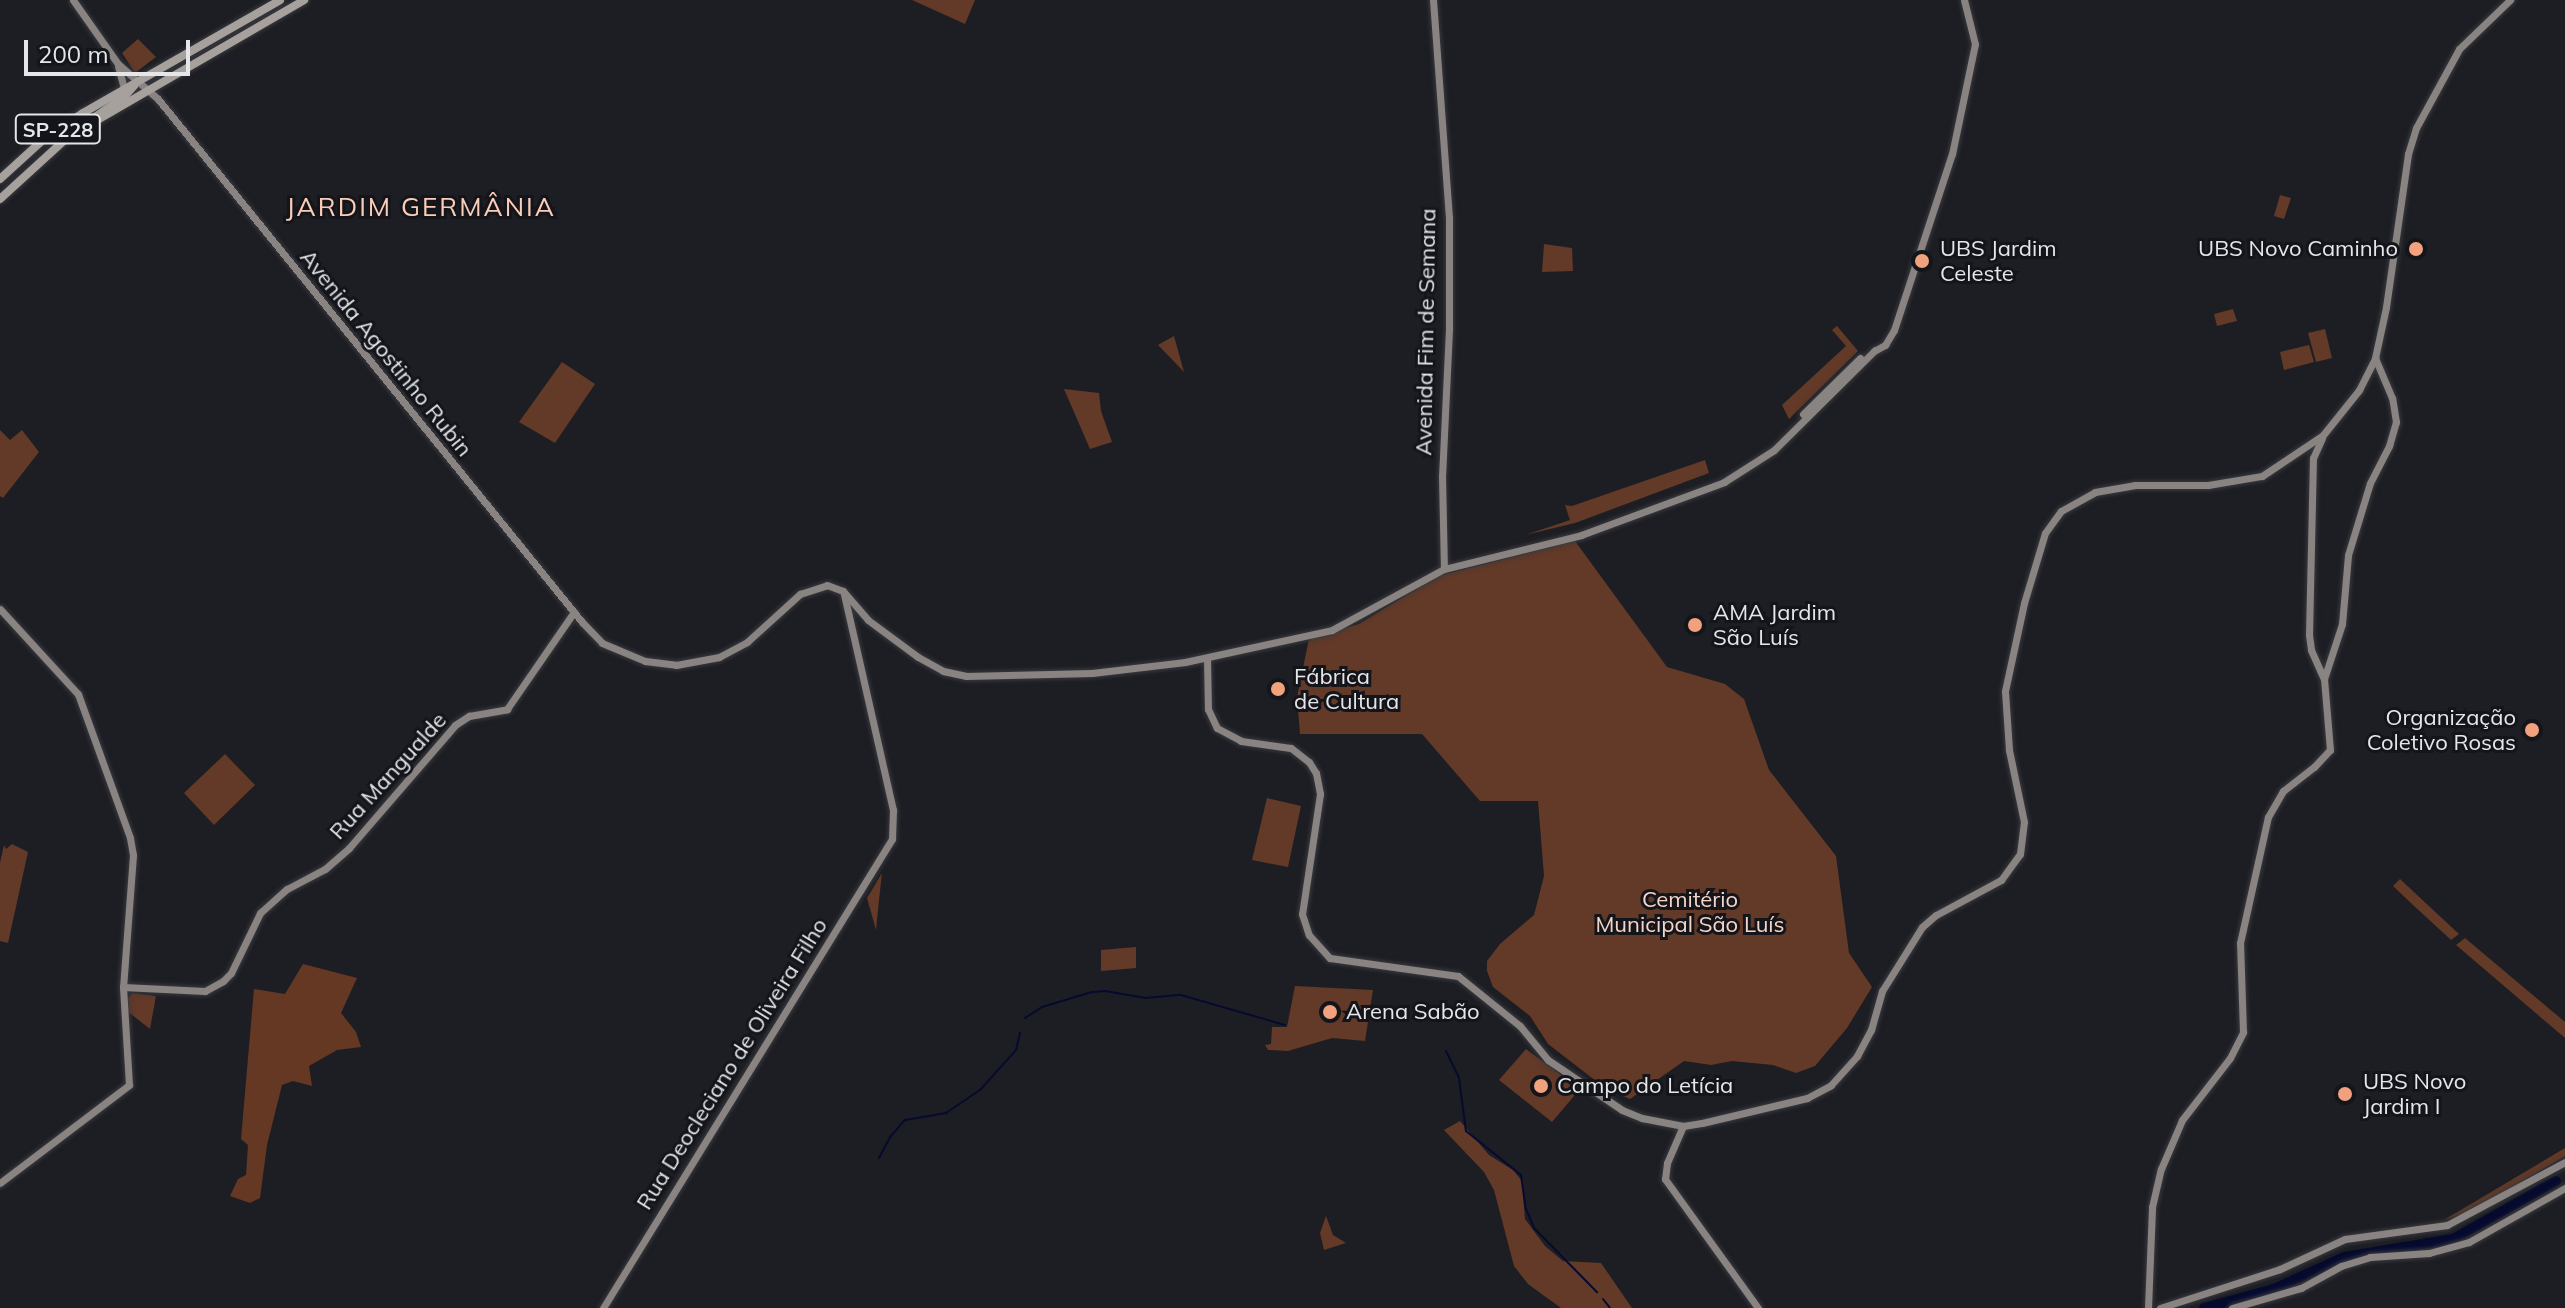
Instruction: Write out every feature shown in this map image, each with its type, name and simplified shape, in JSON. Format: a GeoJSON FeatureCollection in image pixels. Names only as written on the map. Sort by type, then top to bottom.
{"type":"FeatureCollection","features":[{"type":"Feature","properties":{"kind":"main road"},"geometry":{"type":"LineString","coordinates":[[73,0],[118,64],[124,89]]}},
{"type":"Feature","properties":{"kind":"main road","name":"SP-228"},"geometry":{"type":"LineString","coordinates":[[0,179],[44,139],[124,89],[280,0]]}},
{"type":"Feature","properties":{"kind":"main road","name":"SP-228"},"geometry":{"type":"LineString","coordinates":[[0,199],[44,156],[80,130],[304,0]]}},
{"type":"Feature","properties":{"kind":"main road","name":"Avenida Fim de Semana"},"geometry":{"type":"LineString","coordinates":[[1433,0],[1449,218],[1449,329],[1442,476],[1444,569]]}},
{"type":"Feature","properties":{"kind":"main road"},"geometry":{"type":"LineString","coordinates":[[843,591],[888,635],[918,657],[955,675],[1092,673],[1207,658],[1345,625],[1444,569],[1581,535],[1724,482],[1764,456],[1836,379],[1864,355],[1885,345],[1894,330],[1952,154],[1975,44],[1964,0]]}},
{"type":"Feature","properties":{"kind":"main road"},"geometry":{"type":"LineString","coordinates":[[1207,658],[1208,709],[1217,728],[1241,741],[1291,748],[1309,762],[1316,773],[1320,794],[1302,914],[1309,935],[1330,958],[1437,970],[1467,982],[1520,1026],[1548,1060],[1622,1110],[1642,1118],[1683,1126],[1787,1105],[1831,1085],[1845,1072],[1867,1040],[1882,991],[1922,927],[1936,915],[2001,880],[2020,854],[2024,822],[2005,723],[2007,670],[2045,533],[2061,511],[2082,497],[2114,487],[2208,485],[2262,476],[2323,435],[2359,390],[2375,358],[2386,307],[2408,154],[2416,128],[2459,49],[2510,0]]}},
{"type":"Feature","properties":{"kind":"main road"},"geometry":{"type":"LineString","coordinates":[[148,91],[157,78],[187,61],[207,43]]}},
{"type":"Feature","properties":{"kind":"main road","name":"Avenida Agostinho Rubin"},"geometry":{"type":"LineString","coordinates":[[118,64],[136,83],[158,99],[594,636],[612,649],[645,661],[676,665],[707,661],[734,650],[810,589],[827,585],[843,591]]}},
{"type":"Feature","properties":{"kind":"main road"},"geometry":{"type":"LineString","coordinates":[[80,130],[98,113],[129,93],[136,83]]}},
{"type":"Feature","properties":{"kind":"main road"},"geometry":{"type":"LineString","coordinates":[[2324,679],[2342,624],[2351,543],[2370,483],[2389,446],[2396,422],[2392,398],[2375,358]]}},
{"type":"Feature","properties":{"kind":"main road"},"geometry":{"type":"LineString","coordinates":[[2368,371],[2380,371]]}},
{"type":"Feature","properties":{"kind":"main road"},"geometry":{"type":"LineString","coordinates":[[2148,1308],[2152,1207],[2158,1179],[2182,1120],[2240,1042],[2244,1025],[2240,943],[2268,817],[2283,791],[2330,750],[2324,679],[2309,635],[2313,458],[2323,435]]}},
{"type":"Feature","properties":{"kind":"main road"},"geometry":{"type":"LineString","coordinates":[[2299,454],[2313,458]]}},
{"type":"Feature","properties":{"kind":"main road","name":"Rua Deocleciano de Oliveira Filho"},"geometry":{"type":"LineString","coordinates":[[603,1308],[892,839],[893,810],[843,591]]}},
{"type":"Feature","properties":{"kind":"main road"},"geometry":{"type":"LineString","coordinates":[[0,609],[78,694],[130,838],[133,855],[123,987],[129,1085],[0,1183]]}},
{"type":"Feature","properties":{"kind":"main road","name":"Rua Mangualde"},"geometry":{"type":"LineString","coordinates":[[123,987],[205,991],[231,973],[260,913],[287,889],[325,869],[349,848],[455,725],[469,716],[507,709],[574,612]]}},
{"type":"Feature","properties":{"kind":"main road"},"geometry":{"type":"LineString","coordinates":[[2317,663],[2331,661]]}},
{"type":"Feature","properties":{"kind":"main road"},"geometry":{"type":"LineString","coordinates":[[1683,1126],[1667,1163],[1665,1179],[1758,1308]]}},
{"type":"Feature","properties":{"kind":"main road"},"geometry":{"type":"LineString","coordinates":[[2160,1308],[2280,1269],[2345,1239],[2447,1225],[2565,1162]]}},
{"type":"Feature","properties":{"kind":"main road"},"geometry":{"type":"LineString","coordinates":[[2232,1308],[2301,1288],[2362,1259],[2429,1253],[2469,1242],[2565,1188]]}},
{"type":"Feature","properties":{"kind":"green space"},"geometry":{"type":"Polygon","coordinates":[[[912,0],[975,0],[965,24],[912,0]]]}},
{"type":"Feature","properties":{"kind":"green space"},"geometry":{"type":"Polygon","coordinates":[[[138,39],[156,57],[135,73],[122,53],[138,39]]]}},
{"type":"Feature","properties":{"kind":"green space"},"geometry":{"type":"Polygon","coordinates":[[[2280,195],[2291,198],[2284,219],[2274,216],[2280,195]]]}},
{"type":"Feature","properties":{"kind":"green space"},"geometry":{"type":"Polygon","coordinates":[[[1544,244],[1572,248],[1573,271],[1542,272],[1544,244]]]}},
{"type":"Feature","properties":{"kind":"green space"},"geometry":{"type":"Polygon","coordinates":[[[2233,309],[2237,321],[2217,326],[2214,314],[2233,309]]]}},
{"type":"Feature","properties":{"kind":"green space"},"geometry":{"type":"Polygon","coordinates":[[[1837,326],[1858,351],[1789,419],[1782,405],[1846,346],[1832,330],[1837,326]]]}},
{"type":"Feature","properties":{"kind":"green space"},"geometry":{"type":"Polygon","coordinates":[[[2325,329],[2332,358],[2316,362],[2308,333],[2325,329]]]}},
{"type":"Feature","properties":{"kind":"green space"},"geometry":{"type":"Polygon","coordinates":[[[1174,336],[1184,372],[1158,345],[1174,336]]]}},
{"type":"Feature","properties":{"kind":"green space"},"geometry":{"type":"Polygon","coordinates":[[[2309,345],[2314,362],[2284,370],[2280,352],[2309,345]]]}},
{"type":"Feature","properties":{"kind":"green space"},"geometry":{"type":"Polygon","coordinates":[[[562,362],[595,384],[555,443],[519,422],[562,362]]]}},
{"type":"Feature","properties":{"kind":"green space"},"geometry":{"type":"Polygon","coordinates":[[[1064,389],[1099,393],[1101,411],[1112,442],[1090,449],[1064,389]]]}},
{"type":"Feature","properties":{"kind":"green space"},"geometry":{"type":"Polygon","coordinates":[[[0,430],[10,440],[22,430],[39,452],[3,498],[0,496],[0,430]]]}},
{"type":"Feature","properties":{"kind":"green space"},"geometry":{"type":"Polygon","coordinates":[[[1705,460],[1709,473],[1575,523],[1525,535],[1570,520],[1565,505],[1572,506],[1705,460]]]}},
{"type":"Feature","properties":{"kind":"green space","name":"Cemitério Municipal São Luís"},"geometry":{"type":"Polygon","coordinates":[[[1575,541],[1667,667],[1725,684],[1744,699],[1769,770],[1836,856],[1849,953],[1872,987],[1847,1028],[1815,1066],[1796,1073],[1773,1065],[1732,1061],[1711,1065],[1684,1061],[1630,1099],[1605,1088],[1548,1044],[1530,1016],[1493,987],[1487,971],[1487,961],[1500,944],[1534,915],[1544,876],[1538,801],[1480,801],[1422,734],[1300,734],[1297,697],[1309,639],[1359,624],[1438,576],[1575,541]]]}},
{"type":"Feature","properties":{"kind":"green space"},"geometry":{"type":"Polygon","coordinates":[[[225,754],[255,785],[214,825],[184,793],[225,754]]]}},
{"type":"Feature","properties":{"kind":"green space"},"geometry":{"type":"Polygon","coordinates":[[[1267,798],[1301,806],[1288,867],[1252,860],[1267,798]]]}},
{"type":"Feature","properties":{"kind":"green space"},"geometry":{"type":"Polygon","coordinates":[[[12,844],[28,852],[8,943],[0,941],[0,863],[4,845],[6,849],[12,844]]]}},
{"type":"Feature","properties":{"kind":"green space"},"geometry":{"type":"Polygon","coordinates":[[[882,873],[879,900],[876,930],[867,898],[882,873]]]}},
{"type":"Feature","properties":{"kind":"green space"},"geometry":{"type":"Polygon","coordinates":[[[2400,879],[2459,934],[2451,940],[2413,905],[2393,886],[2400,879]]]}},
{"type":"Feature","properties":{"kind":"green space"},"geometry":{"type":"Polygon","coordinates":[[[2465,938],[2565,1022],[2565,1038],[2456,945],[2465,938]]]}},
{"type":"Feature","properties":{"kind":"green space"},"geometry":{"type":"Polygon","coordinates":[[[1136,947],[1136,968],[1101,971],[1101,950],[1136,947]]]}},
{"type":"Feature","properties":{"kind":"green space","name":"Arena Sabão"},"geometry":{"type":"Polygon","coordinates":[[[1295,986],[1373,990],[1365,1041],[1332,1038],[1288,1051],[1268,1050],[1265,1045],[1271,1044],[1272,1027],[1287,1027],[1295,986]]]}},
{"type":"Feature","properties":{"kind":"green space"},"geometry":{"type":"Polygon","coordinates":[[[132,993],[156,996],[150,1029],[127,1011],[125,1002],[132,993]]]}},
{"type":"Feature","properties":{"kind":"green space","name":"Campo do Letícia"},"geometry":{"type":"Polygon","coordinates":[[[1526,1049],[1580,1089],[1552,1122],[1499,1080],[1526,1049]]]}},
{"type":"Feature","properties":{"kind":"green space"},"geometry":{"type":"Polygon","coordinates":[[[1460,1121],[1489,1155],[1513,1170],[1522,1181],[1525,1219],[1545,1246],[1563,1261],[1601,1263],[1632,1308],[1561,1308],[1528,1284],[1514,1266],[1494,1190],[1484,1172],[1444,1130],[1460,1121]]]}},
{"type":"Feature","properties":{"kind":"green space"},"geometry":{"type":"Polygon","coordinates":[[[2565,1148],[2565,1156],[2469,1212],[2444,1220],[2565,1148]]]}},
{"type":"Feature","properties":{"kind":"green space"},"geometry":{"type":"Polygon","coordinates":[[[1326,1216],[1333,1235],[1346,1243],[1324,1250],[1320,1233],[1326,1216]]]}},
{"type":"Feature","properties":{"kind":"shaded area"},"geometry":{"type":"Polygon","coordinates":[[[303,964],[357,978],[341,1013],[356,1032],[361,1047],[337,1050],[309,1066],[312,1086],[293,1081],[282,1085],[267,1145],[260,1198],[250,1203],[230,1196],[238,1179],[246,1175],[248,1145],[241,1139],[254,989],[285,994],[303,964]]]}},
{"type":"Feature","properties":{"kind":"waterway"},"geometry":{"type":"LineString","coordinates":[[1025,1018],[1042,1007],[1105,991],[1145,998],[1181,995],[1285,1025]]}},
{"type":"Feature","properties":{"kind":"waterway"},"geometry":{"type":"LineString","coordinates":[[879,1158],[890,1137],[905,1120],[946,1113],[980,1090],[1016,1050],[1020,1032]]}},
{"type":"Feature","properties":{"kind":"waterway"},"geometry":{"type":"LineString","coordinates":[[1446,1051],[1459,1078],[1466,1131],[1521,1175],[1526,1209],[1534,1228],[1597,1292]]}},
{"type":"Feature","properties":{"kind":"waterway"},"geometry":{"type":"LineString","coordinates":[[2204,1308],[2274,1289],[2344,1257],[2453,1239],[2556,1181]]}},
{"type":"Feature","properties":{"kind":"waterway"},"geometry":{"type":"LineString","coordinates":[[1603,1299],[1610,1308]]}},
{"type":"Feature","properties":{"kind":"place","name":"UBS Novo Caminho"},"geometry":{"type":"Point","coordinates":[2416,249]}},
{"type":"Feature","properties":{"kind":"place","name":"UBS Jardim Celeste"},"geometry":{"type":"Point","coordinates":[1922,261]}},
{"type":"Feature","properties":{"kind":"place","name":"AMA Jardim São Luís"},"geometry":{"type":"Point","coordinates":[1695,625]}},
{"type":"Feature","properties":{"kind":"place","name":"Fábrica de Cultura"},"geometry":{"type":"Point","coordinates":[1278,689]}},
{"type":"Feature","properties":{"kind":"place","name":"Organização Coletivo Rosas"},"geometry":{"type":"Point","coordinates":[2532,730]}},
{"type":"Feature","properties":{"kind":"place","name":"Arena Sabão"},"geometry":{"type":"Point","coordinates":[1330,1012]}},
{"type":"Feature","properties":{"kind":"place","name":"Campo do Letícia"},"geometry":{"type":"Point","coordinates":[1541,1086]}},
{"type":"Feature","properties":{"kind":"place","name":"UBS Novo Jardim I"},"geometry":{"type":"Point","coordinates":[2345,1094]}},
{"type":"Feature","properties":{"kind":"district","name":"JARDIM GERMÂNIA"},"geometry":{"type":"Point","coordinates":[421,207]}}]}
